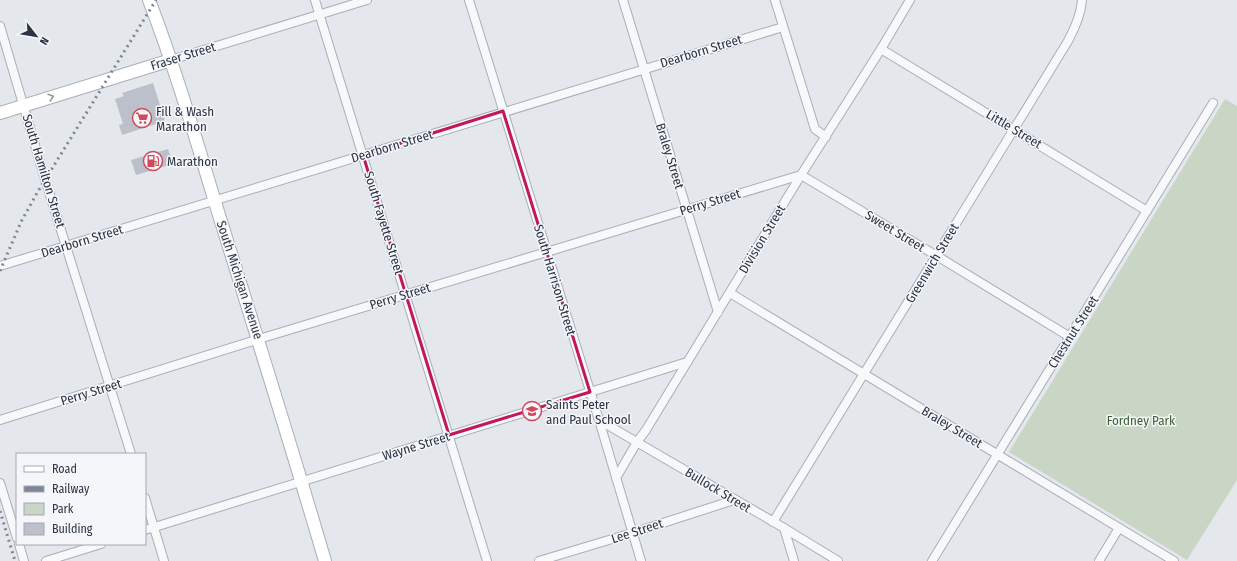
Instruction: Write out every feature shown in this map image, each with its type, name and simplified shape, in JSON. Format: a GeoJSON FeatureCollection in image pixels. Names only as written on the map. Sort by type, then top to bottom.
{"type":"FeatureCollection","features":[{"type":"Feature","properties":{"kind":"street","name":"South Michigan Avenue"},"geometry":{"type":"LineString","coordinates":[[149,0],[171,60],[215,200],[302,481],[325,561]]}},
{"type":"Feature","properties":{"kind":"street","name":"South Fayette Street"},"geometry":{"type":"LineString","coordinates":[[316,0],[487,561]]}},
{"type":"Feature","properties":{"kind":"street","name":"Fraser Street"},"geometry":{"type":"LineString","coordinates":[[0,113],[367,0]]}},
{"type":"Feature","properties":{"kind":"street","name":"South Harrison Street"},"geometry":{"type":"LineString","coordinates":[[469,0],[641,561]]}},
{"type":"Feature","properties":{"kind":"street","name":"Braley Street"},"geometry":{"type":"LineString","coordinates":[[623,0],[718,312]]}},
{"type":"Feature","properties":{"kind":"street"},"geometry":{"type":"LineString","coordinates":[[775,0],[815,129],[826,136]]}},
{"type":"Feature","properties":{"kind":"street","name":"Division Street"},"geometry":{"type":"LineString","coordinates":[[616,478],[910,0]]}},
{"type":"Feature","properties":{"kind":"street","name":"Greenwich Street"},"geometry":{"type":"LineString","coordinates":[[773,522],[1076,27],[1082,0]]}},
{"type":"Feature","properties":{"kind":"street","name":"South Hamilton Street"},"geometry":{"type":"LineString","coordinates":[[0,26],[66,246],[131,453]]}},
{"type":"Feature","properties":{"kind":"street","name":"Dearborn Street"},"geometry":{"type":"LineString","coordinates":[[0,266],[784,26]]}},
{"type":"Feature","properties":{"kind":"street","name":"Little Street"},"geometry":{"type":"LineString","coordinates":[[881,49],[1147,211]]}},
{"type":"Feature","properties":{"kind":"street","name":"Chestnut Street"},"geometry":{"type":"LineString","coordinates":[[932,561],[1213,103]]}},
{"type":"Feature","properties":{"kind":"street","name":"Perry Street"},"geometry":{"type":"LineString","coordinates":[[0,420],[258,339],[801,175]]}},
{"type":"Feature","properties":{"kind":"street","name":"Sweet Street"},"geometry":{"type":"LineString","coordinates":[[801,175],[1070,337]]}},
{"type":"Feature","properties":{"kind":"street","name":"Braley Street"},"geometry":{"type":"LineString","coordinates":[[730,293],[998,453],[1174,561]]}},
{"type":"Feature","properties":{"kind":"street","name":"Wayne Street"},"geometry":{"type":"LineString","coordinates":[[146,530],[687,362]]}},
{"type":"Feature","properties":{"kind":"street","name":"Bullock Street"},"geometry":{"type":"LineString","coordinates":[[599,420],[838,561]]}},
{"type":"Feature","properties":{"kind":"street"},"geometry":{"type":"LineString","coordinates":[[0,483],[16,535]]}},
{"type":"Feature","properties":{"kind":"street","name":"Lee Street"},"geometry":{"type":"LineString","coordinates":[[540,561],[734,500]]}},
{"type":"Feature","properties":{"kind":"street"},"geometry":{"type":"LineString","coordinates":[[146,501],[164,561]]}},
{"type":"Feature","properties":{"kind":"street"},"geometry":{"type":"LineString","coordinates":[[784,528],[794,561]]}},
{"type":"Feature","properties":{"kind":"street"},"geometry":{"type":"LineString","coordinates":[[1099,561],[1119,528]]}},
{"type":"Feature","properties":{"kind":"street"},"geometry":{"type":"LineString","coordinates":[[19,545],[24,561]]}},
{"type":"Feature","properties":{"kind":"street"},"geometry":{"type":"LineString","coordinates":[[46,561],[98,545]]}},
{"type":"Feature","properties":{"kind":"highlighted area"},"geometry":{"type":"Polygon","coordinates":[[[503,111],[590,392],[449,435],[363,155],[503,111]]]}},
{"type":"Feature","properties":{"kind":"green space","name":"Fordney Park"},"geometry":{"type":"Polygon","coordinates":[[[1225,99],[1237,106],[1237,480],[1187,560],[1009,452],[1225,99]]]}},
{"type":"Feature","properties":{"kind":"building"},"geometry":{"type":"Polygon","coordinates":[[[153,83],[165,121],[122,135],[119,125],[123,124],[115,99],[124,96],[122,93],[153,83]]]}},
{"type":"Feature","properties":{"kind":"building"},"geometry":{"type":"Polygon","coordinates":[[[168,149],[173,164],[136,175],[131,160],[168,149]]]}},
{"type":"Feature","properties":{"kind":"railway"},"geometry":{"type":"LineString","coordinates":[[0,271],[21,222],[37,193],[156,0]]}},
{"type":"Feature","properties":{"kind":"railway"},"geometry":{"type":"LineString","coordinates":[[0,511],[15,561]]}},
{"type":"Feature","properties":{"kind":"place","name":"Fill & Wash Marathon"},"geometry":{"type":"Point","coordinates":[142,118]}},
{"type":"Feature","properties":{"kind":"place","name":"Marathon"},"geometry":{"type":"Point","coordinates":[153,161]}},
{"type":"Feature","properties":{"kind":"place","name":"Saints Peter and Paul School"},"geometry":{"type":"Point","coordinates":[532,411]}}]}
